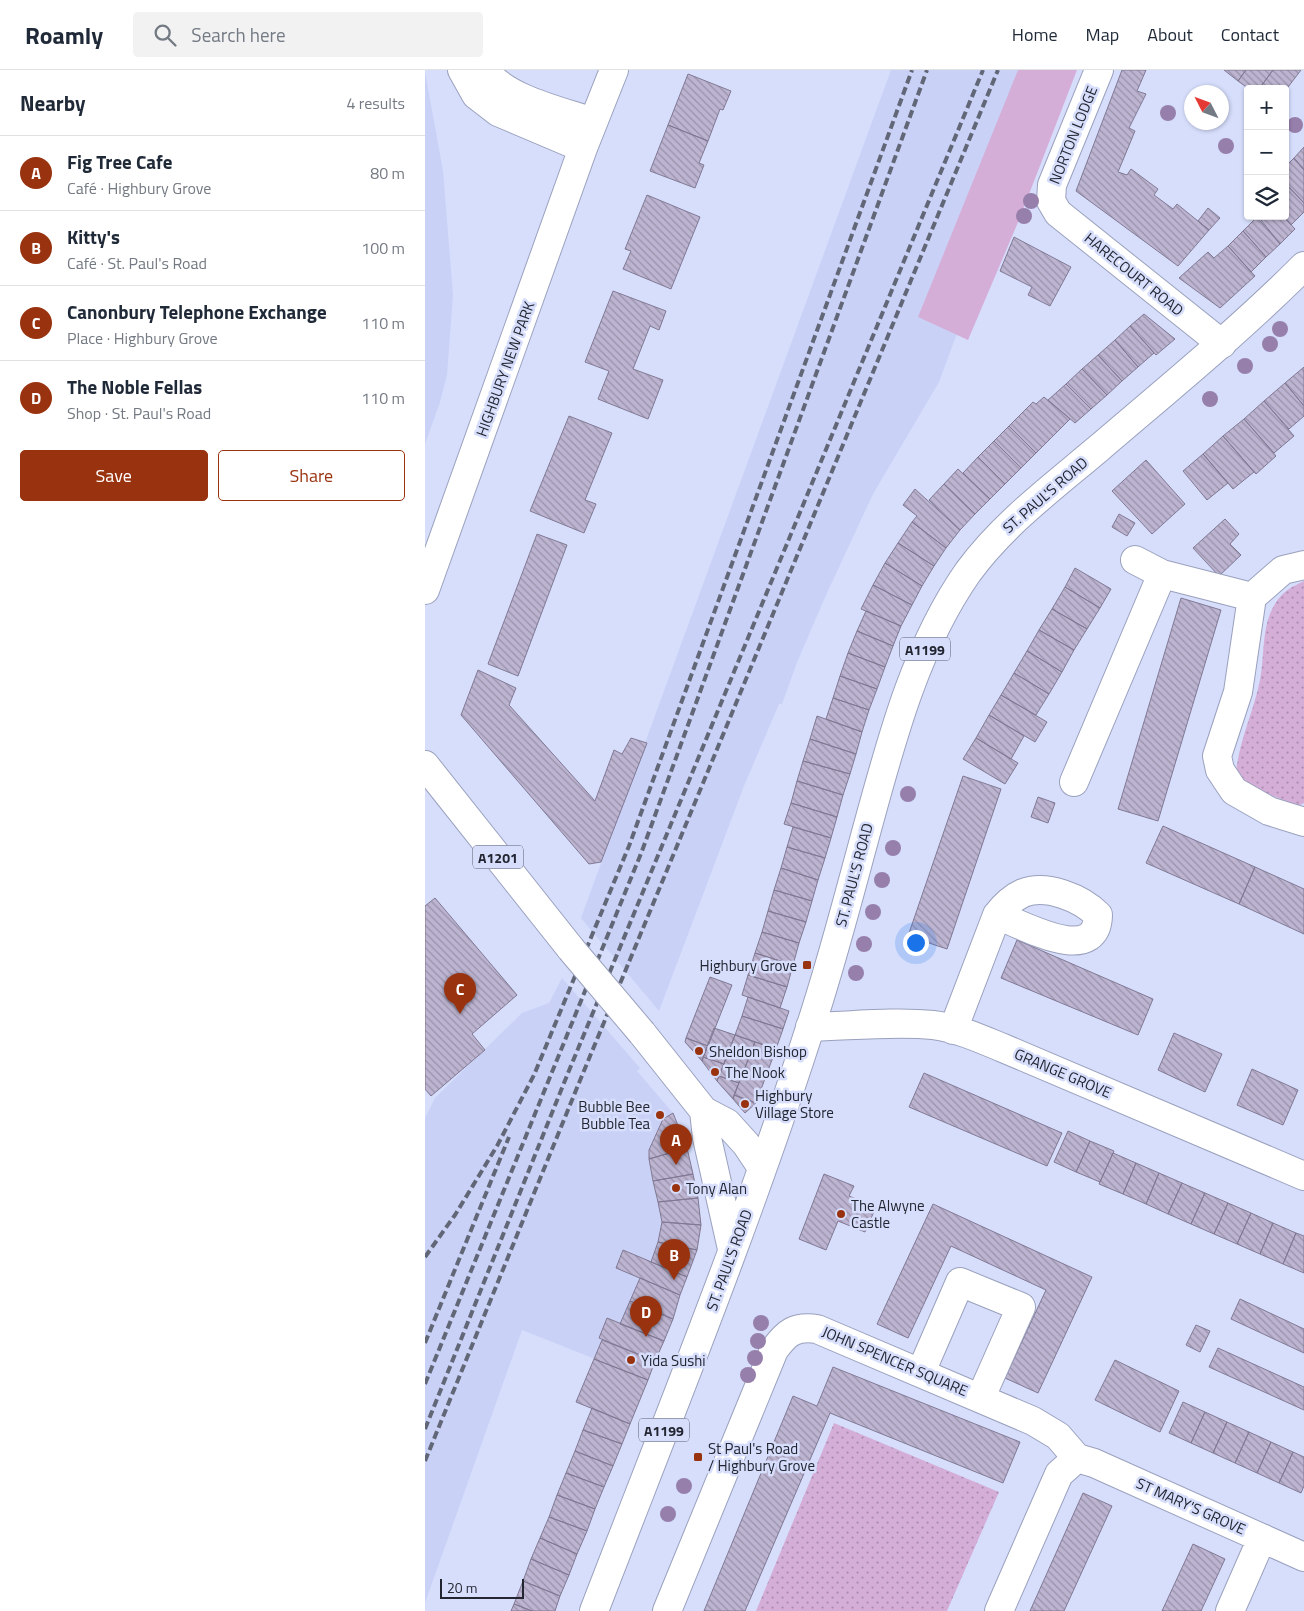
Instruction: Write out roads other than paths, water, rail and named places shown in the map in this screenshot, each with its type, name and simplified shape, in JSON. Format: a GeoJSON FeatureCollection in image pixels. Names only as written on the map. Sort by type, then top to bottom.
{"type":"FeatureCollection","features":[{"type":"Feature","properties":{"kind":"street"},"geometry":{"type":"LineString","coordinates":[[462,70],[476,95],[498,112],[583,148]]}},
{"type":"Feature","properties":{"kind":"street"},"geometry":{"type":"LineString","coordinates":[[485,70],[491,78],[508,91],[593,122]]}},
{"type":"Feature","properties":{"kind":"street","name":"HIGHBURY NEW PARK"},"geometry":{"type":"LineString","coordinates":[[425,590],[583,148],[614,70]]}},
{"type":"Feature","properties":{"kind":"street","name":"NORTON LODGE"},"geometry":{"type":"LineString","coordinates":[[1051,201],[1051,185],[1099,70]]}},
{"type":"Feature","properties":{"kind":"street","name":"HARECOURT ROAD"},"geometry":{"type":"LineString","coordinates":[[1051,201],[1058,213],[1222,344]]}},
{"type":"Feature","properties":{"kind":"street","name":"ST. PAUL'S ROAD"},"geometry":{"type":"LineString","coordinates":[[594,1611],[721,1286],[732,1249],[811,1027],[831,963],[891,742],[919,662],[943,612],[969,570],[1008,524],[1222,344],[1304,266]]}},
{"type":"Feature","properties":{"kind":"street"},"geometry":{"type":"LineString","coordinates":[[1135,560],[1162,574],[1252,597]]}},
{"type":"Feature","properties":{"kind":"street"},"geometry":{"type":"LineString","coordinates":[[1304,565],[1283,570],[1252,597],[1237,692],[1217,756],[1220,770],[1234,791],[1269,811],[1304,822]]}},
{"type":"Feature","properties":{"kind":"street"},"geometry":{"type":"LineString","coordinates":[[1074,782],[1162,574]]}},
{"type":"Feature","properties":{"kind":"street","name":"A1201"},"geometry":{"type":"LineString","coordinates":[[425,766],[571,949],[642,1033],[704,1111],[727,1124],[746,1144],[762,1168]]}},
{"type":"Feature","properties":{"kind":"street"},"geometry":{"type":"LineString","coordinates":[[953,1030],[997,915],[1007,903],[1023,894],[1037,890],[1074,893],[1098,915],[1098,926],[1093,935],[1083,941],[1068,941],[997,915]]}},
{"type":"Feature","properties":{"kind":"street","name":"GRANGE GROVE"},"geometry":{"type":"LineString","coordinates":[[811,1027],[914,1025],[953,1030],[1003,1048],[1304,1176]]}},
{"type":"Feature","properties":{"kind":"street"},"geometry":{"type":"LineString","coordinates":[[704,1111],[707,1138],[732,1249]]}},
{"type":"Feature","properties":{"kind":"street"},"geometry":{"type":"LineString","coordinates":[[921,1372],[960,1282],[1021,1307],[981,1397]]}},
{"type":"Feature","properties":{"kind":"street","name":"JOHN SPENCER SQUARE"},"geometry":{"type":"LineString","coordinates":[[667,1611],[774,1350],[781,1339],[802,1327],[817,1329],[981,1397],[1033,1421],[1058,1436],[1077,1458]]}},
{"type":"Feature","properties":{"kind":"street"},"geometry":{"type":"LineString","coordinates":[[999,1611],[1059,1474],[1077,1458]]}},
{"type":"Feature","properties":{"kind":"street","name":"ST MARY'S GROVE"},"geometry":{"type":"LineString","coordinates":[[1077,1458],[1094,1463],[1304,1557]]}},
{"type":"Feature","properties":{"kind":"street"},"geometry":{"type":"LineString","coordinates":[[1230,1611],[1262,1538]]}},
{"type":"Feature","properties":{"kind":"railway"},"geometry":{"type":"LineString","coordinates":[[425,1257],[455,1215],[497,1146],[534,1075],[629,846],[912,70]]}},
{"type":"Feature","properties":{"kind":"railway"},"geometry":{"type":"LineString","coordinates":[[425,1384],[642,851],[927,70]]}},
{"type":"Feature","properties":{"kind":"railway"},"geometry":{"type":"LineString","coordinates":[[425,1429],[568,1073],[983,70]]}},
{"type":"Feature","properties":{"kind":"railway"},"geometry":{"type":"LineString","coordinates":[[425,1461],[581,1078],[998,70]]}},
{"type":"Feature","properties":{"kind":"railway"},"geometry":{"type":"LineString","coordinates":[[425,1343],[509,1137]]}},
{"type":"Feature","properties":{"kind":"place","name":"Highbury Grove"},"geometry":{"type":"Point","coordinates":[807,965]}},
{"type":"Feature","properties":{"kind":"place","name":"Canonbury Telephone Exchange"},"geometry":{"type":"Point","coordinates":[460,1014]}},
{"type":"Feature","properties":{"kind":"place","name":"Sheldon Bishop"},"geometry":{"type":"Point","coordinates":[699,1051]}},
{"type":"Feature","properties":{"kind":"place","name":"The Nook"},"geometry":{"type":"Point","coordinates":[715,1072]}},
{"type":"Feature","properties":{"kind":"place","name":"Highbury Village Store"},"geometry":{"type":"Point","coordinates":[745,1104]}},
{"type":"Feature","properties":{"kind":"place","name":"Bubble Bee Bubble Tea"},"geometry":{"type":"Point","coordinates":[660,1115]}},
{"type":"Feature","properties":{"kind":"place","name":"Fig Tree Cafe"},"geometry":{"type":"Point","coordinates":[676,1165]}},
{"type":"Feature","properties":{"kind":"place","name":"Tony Alan"},"geometry":{"type":"Point","coordinates":[676,1188]}},
{"type":"Feature","properties":{"kind":"place","name":"The Alwyne Castle"},"geometry":{"type":"Point","coordinates":[841,1214]}},
{"type":"Feature","properties":{"kind":"place","name":"Kitty's"},"geometry":{"type":"Point","coordinates":[674,1280]}},
{"type":"Feature","properties":{"kind":"place","name":"The Noble Fellas"},"geometry":{"type":"Point","coordinates":[646,1337]}},
{"type":"Feature","properties":{"kind":"place","name":"Yida Sushi"},"geometry":{"type":"Point","coordinates":[631,1360]}},
{"type":"Feature","properties":{"kind":"place","name":"St Paul's Road / Highbury Grove"},"geometry":{"type":"Point","coordinates":[698,1457]}}]}
